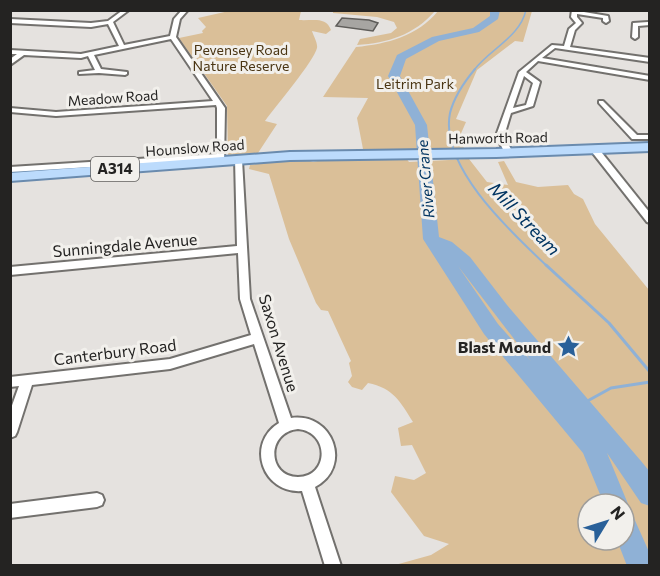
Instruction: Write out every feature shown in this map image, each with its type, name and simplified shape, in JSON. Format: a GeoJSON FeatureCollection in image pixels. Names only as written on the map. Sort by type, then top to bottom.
{"type":"FeatureCollection","features":[{"type":"Feature","properties":{"kind":"main road","name":"Hanworth Road"},"geometry":{"type":"LineString","coordinates":[[347,154],[509,153],[650,147]]}},
{"type":"Feature","properties":{"kind":"main road","name":"Hounslow Road"},"geometry":{"type":"LineString","coordinates":[[10,177],[220,159],[347,154]]}},
{"type":"Feature","properties":{"kind":"street"},"geometry":{"type":"LineString","coordinates":[[10,21],[91,25],[110,22],[127,10]]}},
{"type":"Feature","properties":{"kind":"street"},"geometry":{"type":"LineString","coordinates":[[10,170],[220,159],[220,108],[173,37],[177,19],[186,10]]}},
{"type":"Feature","properties":{"kind":"street"},"geometry":{"type":"LineString","coordinates":[[567,47],[572,29],[579,26],[575,11],[606,16]]}},
{"type":"Feature","properties":{"kind":"street"},"geometry":{"type":"LineString","coordinates":[[110,22],[122,47]]}},
{"type":"Feature","properties":{"kind":"street"},"geometry":{"type":"LineString","coordinates":[[638,58],[638,38],[634,36],[634,22],[648,24]]}},
{"type":"Feature","properties":{"kind":"street"},"geometry":{"type":"LineString","coordinates":[[10,52],[90,54],[173,37]]}},
{"type":"Feature","properties":{"kind":"street"},"geometry":{"type":"LineString","coordinates":[[509,153],[500,136],[522,72],[554,46],[650,60]]}},
{"type":"Feature","properties":{"kind":"street"},"geometry":{"type":"LineString","coordinates":[[10,63],[23,52]]}},
{"type":"Feature","properties":{"kind":"street"},"geometry":{"type":"LineString","coordinates":[[90,54],[99,71]]}},
{"type":"Feature","properties":{"kind":"street"},"geometry":{"type":"LineString","coordinates":[[537,59],[650,78]]}},
{"type":"Feature","properties":{"kind":"street"},"geometry":{"type":"LineString","coordinates":[[81,73],[99,71],[124,73]]}},
{"type":"Feature","properties":{"kind":"street"},"geometry":{"type":"LineString","coordinates":[[508,112],[529,106],[537,82],[522,72]]}},
{"type":"Feature","properties":{"kind":"street"},"geometry":{"type":"LineString","coordinates":[[601,102],[636,138],[650,137]]}},
{"type":"Feature","properties":{"kind":"street","name":"Meadow Road"},"geometry":{"type":"LineString","coordinates":[[10,110],[56,114],[218,103]]}},
{"type":"Feature","properties":{"kind":"street"},"geometry":{"type":"LineString","coordinates":[[594,150],[650,220]]}},
{"type":"Feature","properties":{"kind":"street","name":"Saxon Avenue"},"geometry":{"type":"LineString","coordinates":[[238,160],[245,299],[256,338],[287,426]]}},
{"type":"Feature","properties":{"kind":"street"},"geometry":{"type":"LineString","coordinates":[[639,207],[650,206]]}},
{"type":"Feature","properties":{"kind":"street","name":"Sunningdale Avenue"},"geometry":{"type":"LineString","coordinates":[[10,271],[242,249]]}},
{"type":"Feature","properties":{"kind":"street","name":"Canterbury Road"},"geometry":{"type":"LineString","coordinates":[[10,382],[170,364],[256,338]]}},
{"type":"Feature","properties":{"kind":"street"},"geometry":{"type":"LineString","coordinates":[[10,432],[27,380]]}},
{"type":"Feature","properties":{"kind":"street"},"geometry":{"type":"LineString","coordinates":[[297,424],[315,429],[327,443],[328,462],[324,471],[307,483],[285,483],[269,468],[267,459],[271,439],[287,426],[297,424]]}},
{"type":"Feature","properties":{"kind":"street"},"geometry":{"type":"LineString","coordinates":[[307,483],[333,566]]}},
{"type":"Feature","properties":{"kind":"street"},"geometry":{"type":"LineString","coordinates":[[10,511],[97,500]]}},
{"type":"Feature","properties":{"kind":"green space"},"geometry":{"type":"Polygon","coordinates":[[[333,10],[435,11],[418,26],[400,36],[390,40],[357,45],[360,39],[391,33],[397,28],[394,22],[377,17],[333,13],[333,10]]]}},
{"type":"Feature","properties":{"kind":"green space","name":"Pevensey Road Nature Reserve"},"geometry":{"type":"Polygon","coordinates":[[[229,11],[301,11],[299,20],[322,21],[331,30],[326,34],[312,31],[317,48],[302,73],[265,121],[277,124],[258,153],[228,155],[227,106],[179,38],[203,33],[206,27],[198,18],[229,11]]]}},
{"type":"Feature","properties":{"kind":"green space","name":"Leitrim Park"},"geometry":{"type":"Polygon","coordinates":[[[438,11],[532,11],[523,42],[515,41],[477,70],[456,119],[466,122],[459,138],[465,150],[363,149],[357,118],[368,98],[323,97],[356,47],[379,44],[411,33],[430,20],[438,11]]]}},
{"type":"Feature","properties":{"kind":"green space"},"geometry":{"type":"Polygon","coordinates":[[[406,158],[409,162],[469,159],[487,182],[508,185],[498,162],[504,161],[516,182],[538,187],[568,185],[574,194],[583,199],[595,224],[649,290],[649,565],[395,565],[431,555],[449,544],[424,536],[391,492],[395,476],[414,480],[426,473],[412,445],[401,446],[398,428],[413,422],[395,396],[384,388],[368,383],[362,390],[352,387],[348,382],[352,376],[349,363],[351,361],[328,311],[321,310],[316,303],[289,239],[269,174],[249,169],[250,165],[284,160],[304,159],[313,162],[327,159],[406,158]]]}},
{"type":"Feature","properties":{"kind":"building"},"geometry":{"type":"Polygon","coordinates":[[[342,18],[378,23],[373,31],[336,26],[342,18]]]}},
{"type":"Feature","properties":{"kind":"waterway","name":"River Crane"},"geometry":{"type":"LineString","coordinates":[[495,10],[495,17],[476,30],[436,39],[401,57],[394,76],[421,125],[431,239],[491,329],[592,446],[611,492]]}},
{"type":"Feature","properties":{"kind":"waterway","name":"Mill Stream"},"geometry":{"type":"LineString","coordinates":[[474,70],[518,28],[526,10]]}},
{"type":"Feature","properties":{"kind":"waterway","name":"Mill Stream"},"geometry":{"type":"LineString","coordinates":[[475,69],[460,90],[450,113],[450,134],[456,155],[481,198],[548,267]]}},
{"type":"Feature","properties":{"kind":"waterway","name":"River Crane"},"geometry":{"type":"LineString","coordinates":[[435,241],[446,246],[464,261],[500,310],[615,446],[650,494]]}},
{"type":"Feature","properties":{"kind":"waterway","name":"Mill Stream"},"geometry":{"type":"LineString","coordinates":[[546,265],[609,323],[650,372]]}},
{"type":"Feature","properties":{"kind":"waterway","name":"Mill Stream"},"geometry":{"type":"LineString","coordinates":[[584,403],[582,404],[611,388],[650,382]]}},
{"type":"Feature","properties":{"kind":"waterway","name":"River Crane"},"geometry":{"type":"LineString","coordinates":[[635,552],[641,566]]}},
{"type":"Feature","properties":{"kind":"place","name":"Blast Mound"},"geometry":{"type":"Point","coordinates":[569,347]}}]}
